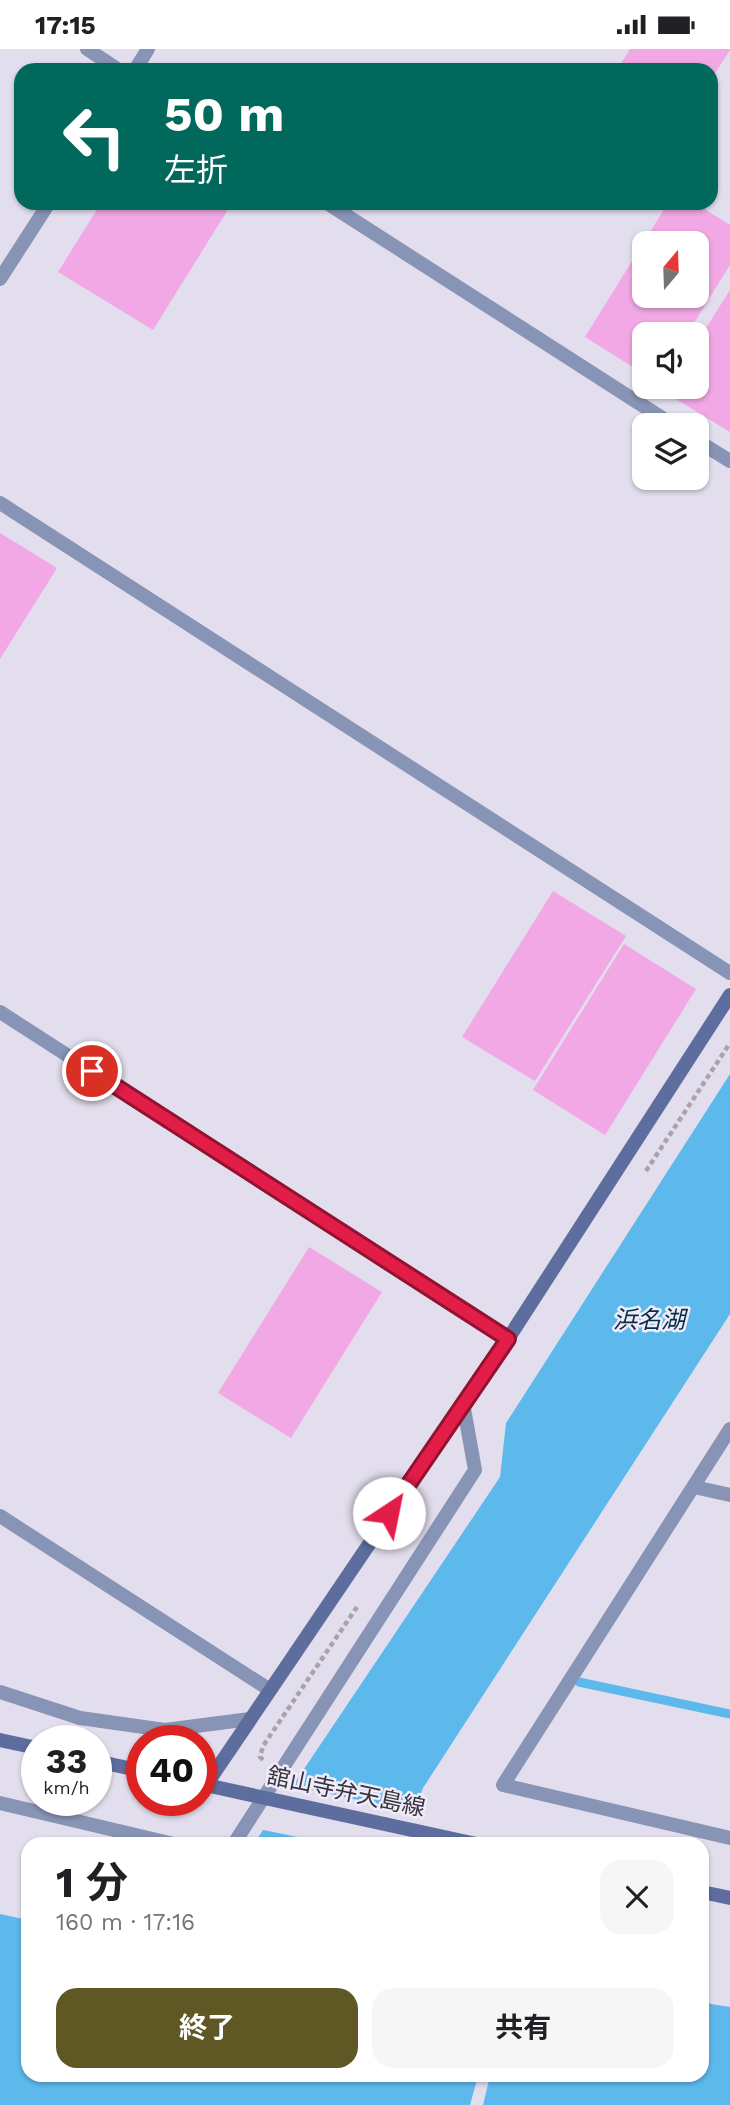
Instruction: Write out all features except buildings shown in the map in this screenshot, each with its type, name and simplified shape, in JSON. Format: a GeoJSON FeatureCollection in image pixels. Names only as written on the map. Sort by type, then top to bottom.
{"type":"FeatureCollection","features":[{"type":"Feature","properties":{"kind":"street"},"geometry":{"type":"LineString","coordinates":[[87,49],[108,63]]}},
{"type":"Feature","properties":{"kind":"street"},"geometry":{"type":"LineString","coordinates":[[0,279],[44,210]]}},
{"type":"Feature","properties":{"kind":"street"},"geometry":{"type":"LineString","coordinates":[[338,210],[654,413]]}},
{"type":"Feature","properties":{"kind":"street"},"geometry":{"type":"LineString","coordinates":[[709,448],[730,461]]}},
{"type":"Feature","properties":{"kind":"street"},"geometry":{"type":"LineString","coordinates":[[0,503],[730,973]]}},
{"type":"Feature","properties":{"kind":"street"},"geometry":{"type":"LineString","coordinates":[[217,1767],[508,1339],[730,995]]}},
{"type":"Feature","properties":{"kind":"street"},"geometry":{"type":"LineString","coordinates":[[0,1012],[508,1339]]}},
{"type":"Feature","properties":{"kind":"street"},"geometry":{"type":"LineString","coordinates":[[238,1837],[475,1470],[463,1403]]}},
{"type":"Feature","properties":{"kind":"street"},"geometry":{"type":"LineString","coordinates":[[730,1429],[503,1785],[730,1838]]}},
{"type":"Feature","properties":{"kind":"street"},"geometry":{"type":"LineString","coordinates":[[694,1487],[730,1495]]}},
{"type":"Feature","properties":{"kind":"street"},"geometry":{"type":"LineString","coordinates":[[0,1516],[270,1690]]}},
{"type":"Feature","properties":{"kind":"street"},"geometry":{"type":"LineString","coordinates":[[0,1692],[80,1718],[164,1730],[250,1720]]}},
{"type":"Feature","properties":{"kind":"street"},"geometry":{"type":"LineString","coordinates":[[0,1740],[21,1745]]}},
{"type":"Feature","properties":{"kind":"street","name":"舘山寺弁天島線"},"geometry":{"type":"LineString","coordinates":[[217,1788],[444,1837]]}},
{"type":"Feature","properties":{"kind":"street"},"geometry":{"type":"LineString","coordinates":[[0,1803],[144,1837]]}},
{"type":"Feature","properties":{"kind":"street"},"geometry":{"type":"LineString","coordinates":[[709,1894],[730,1898]]}},
{"type":"Feature","properties":{"kind":"water","name":"浜名湖"},"geometry":{"type":"Polygon","coordinates":[[[730,1074],[730,1314],[423,1788],[404,1837],[258,1837],[500,1477],[506,1423],[730,1074]]]}},
{"type":"Feature","properties":{"kind":"water"},"geometry":{"type":"Polygon","coordinates":[[[0,1914],[21,1918],[21,2082],[709,2082],[709,2003],[730,2007],[730,2105],[0,2105],[0,1914]]]}},
{"type":"Feature","properties":{"kind":"pier"},"geometry":{"type":"Polygon","coordinates":[[[291,1782],[294,1786],[417,1813],[408,1837],[297,1837],[259,1829],[291,1782]]]}},
{"type":"Feature","properties":{"kind":"pier"},"geometry":{"type":"Polygon","coordinates":[[[476,2082],[489,2082],[483,2105],[470,2105],[476,2082]]]}},
{"type":"Feature","properties":{"kind":"waterway"},"geometry":{"type":"LineString","coordinates":[[579,1682],[730,1714]]}},
{"type":"Feature","properties":{"kind":"route"},"geometry":{"type":"LineString","coordinates":[[92,1071],[508,1339],[389,1513]]}}]}
